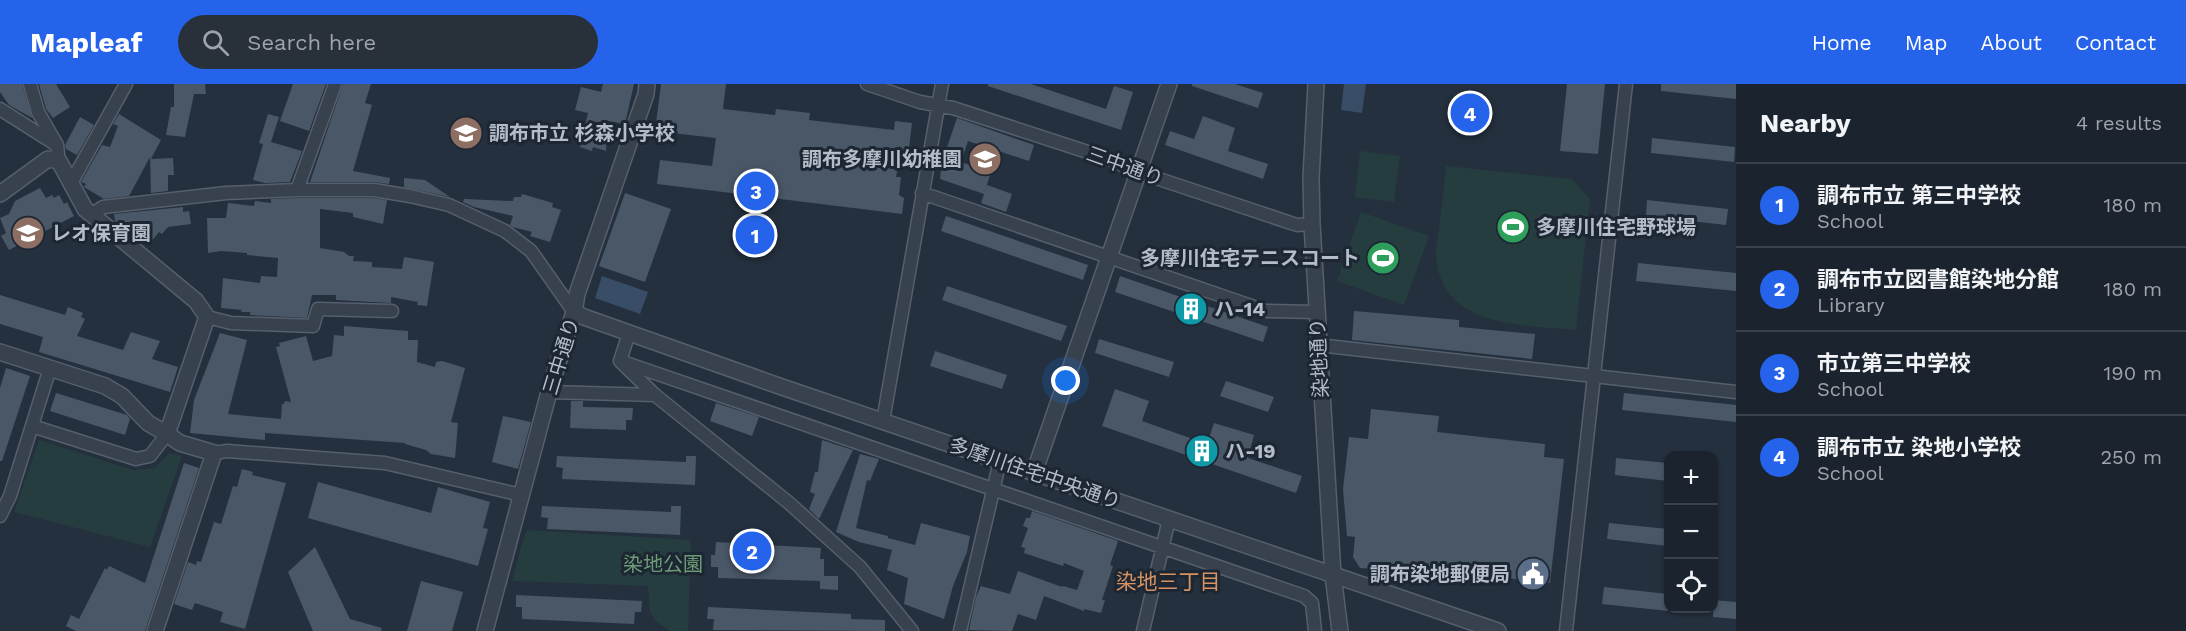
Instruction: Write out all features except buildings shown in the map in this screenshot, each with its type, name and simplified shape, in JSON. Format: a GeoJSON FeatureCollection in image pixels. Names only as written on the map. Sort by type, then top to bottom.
{"type":"FeatureCollection","features":[{"type":"Feature","properties":{"kind":"street"},"geometry":{"type":"LineString","coordinates":[[30,84],[38,112],[81,204],[91,215],[196,301],[207,317],[231,323],[313,326],[318,309],[392,311]]}},
{"type":"Feature","properties":{"kind":"street"},"geometry":{"type":"LineString","coordinates":[[71,183],[126,84]]}},
{"type":"Feature","properties":{"kind":"street"},"geometry":{"type":"LineString","coordinates":[[297,190],[335,84]]}},
{"type":"Feature","properties":{"kind":"street","name":"三中通り"},"geometry":{"type":"LineString","coordinates":[[485,631],[549,392],[574,312],[577,294],[646,94],[647,84]]}},
{"type":"Feature","properties":{"kind":"street","name":"三中通り"},"geometry":{"type":"LineString","coordinates":[[867,84],[920,102],[953,108],[1297,225],[1312,224]]}},
{"type":"Feature","properties":{"kind":"street"},"geometry":{"type":"LineString","coordinates":[[883,421],[942,84]]}},
{"type":"Feature","properties":{"kind":"street"},"geometry":{"type":"LineString","coordinates":[[1035,473],[1169,84]]}},
{"type":"Feature","properties":{"kind":"street","name":"染地通り"},"geometry":{"type":"LineString","coordinates":[[1316,84],[1311,178],[1312,224],[1333,575],[1340,631]]}},
{"type":"Feature","properties":{"kind":"street"},"geometry":{"type":"LineString","coordinates":[[1566,631],[1626,84]]}},
{"type":"Feature","properties":{"kind":"street"},"geometry":{"type":"LineString","coordinates":[[0,109],[55,152]]}},
{"type":"Feature","properties":{"kind":"street"},"geometry":{"type":"LineString","coordinates":[[0,194],[55,152]]}},
{"type":"Feature","properties":{"kind":"street"},"geometry":{"type":"LineString","coordinates":[[91,215],[104,207],[226,193],[297,190],[374,190],[449,205],[505,231],[531,251],[574,312]]}},
{"type":"Feature","properties":{"kind":"street"},"geometry":{"type":"LineString","coordinates":[[922,193],[1266,311],[1316,312]]}},
{"type":"Feature","properties":{"kind":"street","name":"多摩川住宅中央通り"},"geometry":{"type":"LineString","coordinates":[[574,312],[883,421],[1498,631]]}},
{"type":"Feature","properties":{"kind":"street"},"geometry":{"type":"LineString","coordinates":[[32,426],[136,459],[150,456],[167,434],[207,317]]}},
{"type":"Feature","properties":{"kind":"street"},"geometry":{"type":"LineString","coordinates":[[620,361],[629,333]]}},
{"type":"Feature","properties":{"kind":"street"},"geometry":{"type":"LineString","coordinates":[[1318,345],[1736,392]]}},
{"type":"Feature","properties":{"kind":"street"},"geometry":{"type":"LineString","coordinates":[[0,352],[105,386],[122,396],[148,423],[180,444],[214,453],[386,463],[521,495]]}},
{"type":"Feature","properties":{"kind":"street"},"geometry":{"type":"LineString","coordinates":[[620,361],[655,395],[772,489],[861,567],[912,631]]}},
{"type":"Feature","properties":{"kind":"street"},"geometry":{"type":"LineString","coordinates":[[620,361],[1309,598],[1312,603],[1316,631]]}},
{"type":"Feature","properties":{"kind":"street"},"geometry":{"type":"LineString","coordinates":[[0,516],[10,496],[51,368]]}},
{"type":"Feature","properties":{"kind":"street"},"geometry":{"type":"LineString","coordinates":[[549,392],[655,395]]}},
{"type":"Feature","properties":{"kind":"street"},"geometry":{"type":"LineString","coordinates":[[155,631],[214,453]]}},
{"type":"Feature","properties":{"kind":"street"},"geometry":{"type":"LineString","coordinates":[[960,631],[1000,461]]}},
{"type":"Feature","properties":{"kind":"street"},"geometry":{"type":"LineString","coordinates":[[1143,631],[1169,519]]}},
{"type":"Feature","properties":{"kind":"green space"},"geometry":{"type":"Polygon","coordinates":[[[1360,151],[1400,156],[1394,202],[1355,197],[1360,151]]]}},
{"type":"Feature","properties":{"kind":"green space","name":"多摩川住宅野球場"},"geometry":{"type":"Polygon","coordinates":[[[1446,166],[1572,179],[1590,199],[1576,330],[1510,323],[1488,318],[1469,310],[1453,298],[1442,280],[1436,257],[1446,166]]]}},
{"type":"Feature","properties":{"kind":"green space","name":"多摩川住宅テニスコート"},"geometry":{"type":"Polygon","coordinates":[[[1361,212],[1429,236],[1404,305],[1337,281],[1361,212]]]}},
{"type":"Feature","properties":{"kind":"green space"},"geometry":{"type":"Polygon","coordinates":[[[39,440],[133,470],[155,468],[169,453],[182,456],[150,547],[14,512],[39,440]]]}},
{"type":"Feature","properties":{"kind":"green space","name":"染地公園"},"geometry":{"type":"Polygon","coordinates":[[[527,530],[691,540],[688,631],[669,631],[654,619],[650,611],[648,586],[512,581],[527,530]]]}},
{"type":"Feature","properties":{"kind":"water"},"geometry":{"type":"Polygon","coordinates":[[[1344,84],[1366,84],[1362,113],[1341,110],[1344,84]]]}},
{"type":"Feature","properties":{"kind":"water"},"geometry":{"type":"Polygon","coordinates":[[[602,276],[648,292],[640,314],[595,298],[602,276]]]}},
{"type":"Feature","properties":{"kind":"place","name":"調布市立 染地小学校"},"geometry":{"type":"Point","coordinates":[1470,113]}},
{"type":"Feature","properties":{"kind":"place","name":"調布市立 杉森小学校"},"geometry":{"type":"Point","coordinates":[466,133]}},
{"type":"Feature","properties":{"kind":"place","name":"調布多摩川幼稚園"},"geometry":{"type":"Point","coordinates":[985,159]}},
{"type":"Feature","properties":{"kind":"place","name":"市立第三中学校"},"geometry":{"type":"Point","coordinates":[756,191]}},
{"type":"Feature","properties":{"kind":"place","name":"多摩川住宅野球場"},"geometry":{"type":"Point","coordinates":[1513,227]}},
{"type":"Feature","properties":{"kind":"place","name":"レオ保育園"},"geometry":{"type":"Point","coordinates":[28,233]}},
{"type":"Feature","properties":{"kind":"place","name":"調布市立 第三中学校"},"geometry":{"type":"Point","coordinates":[755,235]}},
{"type":"Feature","properties":{"kind":"place","name":"多摩川住宅テニスコート"},"geometry":{"type":"Point","coordinates":[1383,258]}},
{"type":"Feature","properties":{"kind":"place","name":"ハ-14"},"geometry":{"type":"Point","coordinates":[1191,309]}},
{"type":"Feature","properties":{"kind":"place","name":"ハ-19"},"geometry":{"type":"Point","coordinates":[1202,451]}},
{"type":"Feature","properties":{"kind":"place","name":"調布市立図書館染地分館"},"geometry":{"type":"Point","coordinates":[752,551]}},
{"type":"Feature","properties":{"kind":"place","name":"調布染地郵便局"},"geometry":{"type":"Point","coordinates":[1533,574]}},
{"type":"Feature","properties":{"kind":"district","name":"染地三丁目"},"geometry":{"type":"Point","coordinates":[1168,582]}}]}
